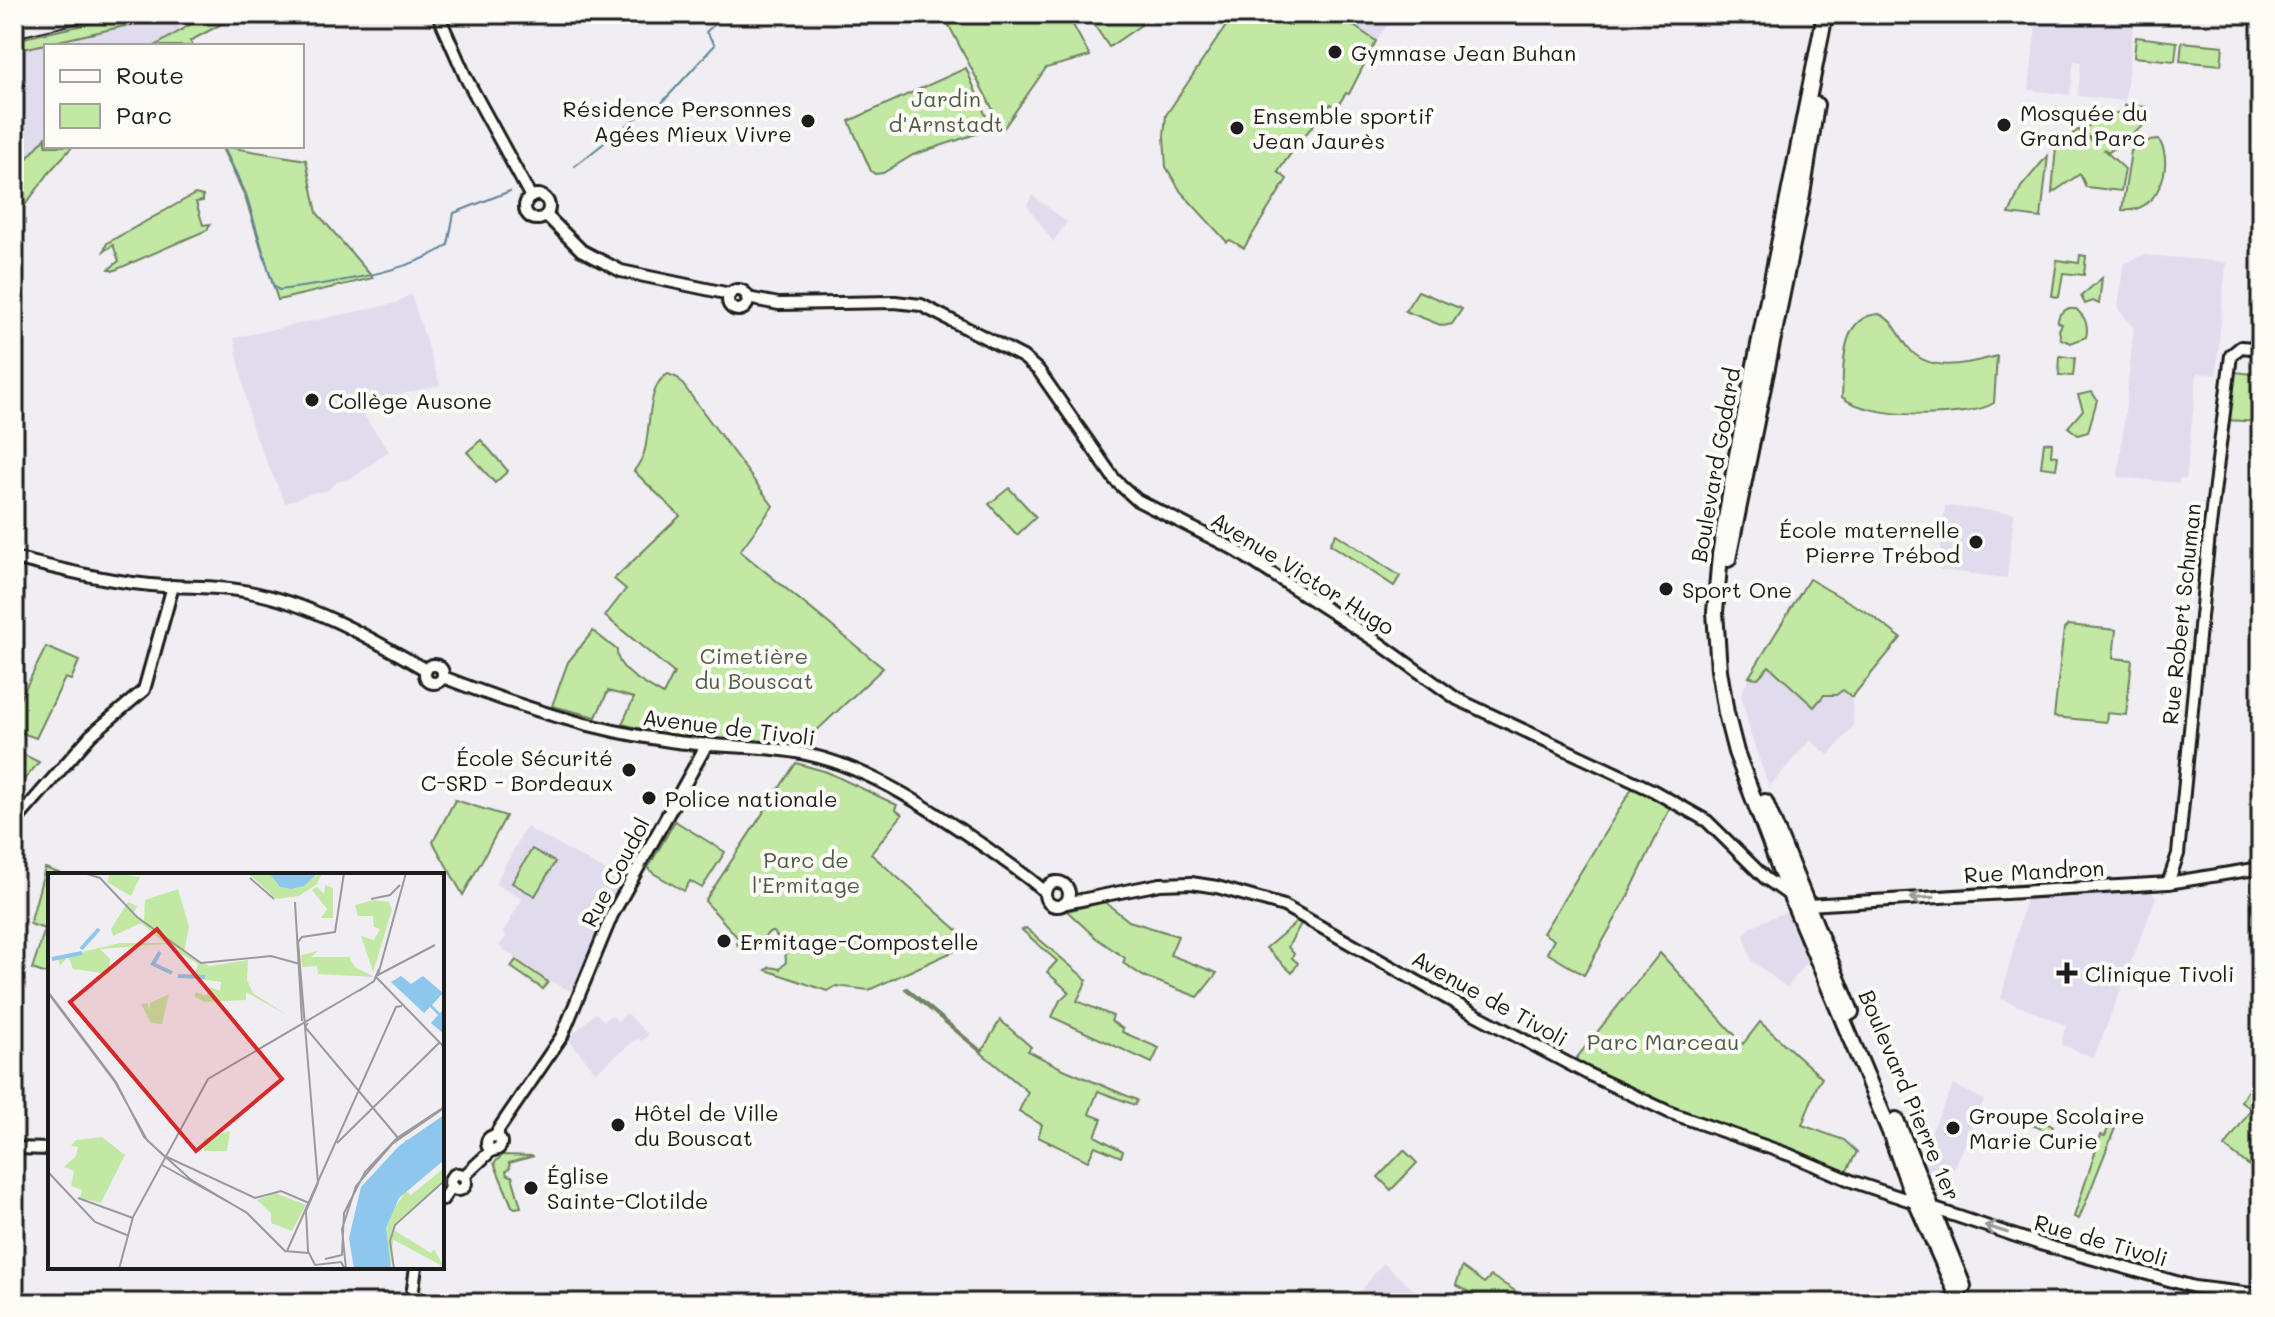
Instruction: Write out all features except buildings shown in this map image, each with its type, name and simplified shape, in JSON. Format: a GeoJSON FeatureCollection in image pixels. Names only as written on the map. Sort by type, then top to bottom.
{"type":"FeatureCollection","features":[{"type":"Feature","properties":{"kind":"main road","name":"Boulevard Godard"},"geometry":{"type":"LineString","coordinates":[[1803,911],[1790,896],[1731,733],[1719,670],[1715,612],[1720,555],[1736,460],[1825,14]]}},
{"type":"Feature","properties":{"kind":"main road","name":"Boulevard Godard"},"geometry":{"type":"LineString","coordinates":[[1803,911],[1739,731],[1727,669],[1724,612],[1729,556],[1802,195],[1833,14]]}},
{"type":"Feature","properties":{"kind":"main road","name":"Boulevard Pierre 1er"},"geometry":{"type":"LineString","coordinates":[[1803,911],[1922,1199],[1961,1303]]}},
{"type":"Feature","properties":{"kind":"main road","name":"Boulevard Pierre 1er"},"geometry":{"type":"LineString","coordinates":[[1922,1199],[1933,1210],[1970,1303]]}},
{"type":"Feature","properties":{"kind":"street"},"geometry":{"type":"LineString","coordinates":[[438,14],[466,78],[531,197]]}},
{"type":"Feature","properties":{"kind":"street"},"geometry":{"type":"LineString","coordinates":[[531,197],[546,199],[549,206],[546,215],[538,219],[529,216],[525,207],[531,197]]}},
{"type":"Feature","properties":{"kind":"street"},"geometry":{"type":"LineString","coordinates":[[546,215],[581,250],[621,271],[730,294],[738,290],[747,298],[744,307],[735,309],[728,303],[730,294]]}},
{"type":"Feature","properties":{"kind":"street","name":"Avenue Victor Hugo"},"geometry":{"type":"LineString","coordinates":[[747,298],[784,304],[895,302],[921,305],[1023,357],[1039,371],[1115,480],[1137,500],[1232,548],[1376,641],[1457,699],[1652,790],[1707,821],[1803,911]]}},
{"type":"Feature","properties":{"kind":"street","name":"Rue Robert Schuman"},"geometry":{"type":"LineString","coordinates":[[2168,883],[2178,854],[2223,401],[2231,355],[2241,347],[2261,349]]}},
{"type":"Feature","properties":{"kind":"street"},"geometry":{"type":"LineString","coordinates":[[14,558],[79,574],[173,586],[144,690],[91,735],[14,823]]}},
{"type":"Feature","properties":{"kind":"street","name":"Avenue de Tivoli"},"geometry":{"type":"LineString","coordinates":[[173,586],[249,592],[278,600],[341,623],[426,670],[429,666],[437,665],[443,671],[443,677],[552,716],[640,736],[794,752],[840,765],[881,783],[945,819],[1046,889]]}},
{"type":"Feature","properties":{"kind":"street","name":"Rue Coudol"},"geometry":{"type":"LineString","coordinates":[[453,1178],[492,1150],[488,1148],[487,1141],[492,1137],[498,1138],[498,1130],[560,1040],[612,915],[707,744]]}},
{"type":"Feature","properties":{"kind":"street","name":"Rue Mandron"},"geometry":{"type":"LineString","coordinates":[[1803,911],[2168,883],[2261,868]]}},
{"type":"Feature","properties":{"kind":"street","name":"Avenue Victor Hugo"},"geometry":{"type":"LineString","coordinates":[[1765,878],[1790,896]]}},
{"type":"Feature","properties":{"kind":"street"},"geometry":{"type":"LineString","coordinates":[[1053,882],[1061,882],[1067,887],[1068,898],[1060,906],[1051,906],[1046,900],[1046,889],[1053,882]]}},
{"type":"Feature","properties":{"kind":"street","name":"Avenue de Tivoli"},"geometry":{"type":"LineString","coordinates":[[1068,898],[1085,900],[1160,884],[1191,883],[1284,906],[1471,1012],[1590,1075],[1671,1113],[1790,1155],[1854,1182],[1922,1199]]}},
{"type":"Feature","properties":{"kind":"street"},"geometry":{"type":"LineString","coordinates":[[14,1148],[48,1149]]}},
{"type":"Feature","properties":{"kind":"street"},"geometry":{"type":"LineString","coordinates":[[444,1196],[453,1178]]}},
{"type":"Feature","properties":{"kind":"street","name":"Rue de Tivoli"},"geometry":{"type":"LineString","coordinates":[[1933,1210],[2194,1287],[2261,1295]]}},
{"type":"Feature","properties":{"kind":"street"},"geometry":{"type":"LineString","coordinates":[[411,1303],[416,1269]]}},
{"type":"Feature","properties":{"kind":"shaded area"},"geometry":{"type":"Polygon","coordinates":[[[1336,14],[1395,14],[1376,41],[1336,14]]]}},
{"type":"Feature","properties":{"kind":"shaded area"},"geometry":{"type":"Polygon","coordinates":[[[2037,14],[2099,14],[2134,18],[2125,101],[2078,96],[2081,62],[2074,61],[2070,95],[2029,90],[2037,14]]]}},
{"type":"Feature","properties":{"kind":"shaded area"},"geometry":{"type":"Polygon","coordinates":[[[174,15],[180,30],[158,44],[45,44],[174,15]]]}},
{"type":"Feature","properties":{"kind":"shaded area"},"geometry":{"type":"Polygon","coordinates":[[[44,44],[44,139],[14,173],[14,51],[44,44]]]}},
{"type":"Feature","properties":{"kind":"shaded area"},"geometry":{"type":"Polygon","coordinates":[[[1032,195],[1067,222],[1053,242],[1027,205],[1032,195]]]}},
{"type":"Feature","properties":{"kind":"shaded area"},"geometry":{"type":"Polygon","coordinates":[[[2144,255],[2226,262],[2216,375],[2197,373],[2186,479],[2179,478],[2179,483],[2118,477],[2134,328],[2118,309],[2123,264],[2144,255]]]}},
{"type":"Feature","properties":{"kind":"shaded area","name":"Collège Ausone"},"geometry":{"type":"Polygon","coordinates":[[[411,294],[440,385],[356,405],[389,451],[354,477],[337,482],[327,491],[285,503],[252,428],[234,338],[396,303],[411,294]]]}},
{"type":"Feature","properties":{"kind":"shaded area","name":"École maternelle Pierre Trébod"},"geometry":{"type":"Polygon","coordinates":[[[1945,506],[2014,513],[2007,578],[1939,570],[1945,506]]]}},
{"type":"Feature","properties":{"kind":"shaded area"},"geometry":{"type":"Polygon","coordinates":[[[1809,579],[1868,613],[1901,638],[1852,697],[1853,727],[1829,755],[1810,740],[1769,787],[1751,736],[1741,693],[1809,579]]]}},
{"type":"Feature","properties":{"kind":"shaded area"},"geometry":{"type":"Polygon","coordinates":[[[526,827],[614,875],[619,887],[573,992],[544,978],[499,946],[507,936],[503,932],[522,899],[495,884],[526,827]]]}},
{"type":"Feature","properties":{"kind":"shaded area","name":"Clinique Tivoli"},"geometry":{"type":"Polygon","coordinates":[[[2151,890],[2156,898],[2094,1058],[2061,1044],[2066,1025],[2001,999],[2026,898],[2151,890]]]}},
{"type":"Feature","properties":{"kind":"shaded area"},"geometry":{"type":"Polygon","coordinates":[[[1788,911],[1808,960],[1787,988],[1752,961],[1744,936],[1752,926],[1788,911]]]}},
{"type":"Feature","properties":{"kind":"shaded area"},"geometry":{"type":"Polygon","coordinates":[[[596,1013],[604,1021],[611,1015],[618,1021],[627,1013],[648,1035],[641,1041],[638,1038],[596,1072],[568,1039],[596,1013]]]}},
{"type":"Feature","properties":{"kind":"shaded area","name":"Groupe Scolaire Marie Curie"},"geometry":{"type":"Polygon","coordinates":[[[1954,1085],[1984,1100],[1954,1169],[1949,1167],[1928,1175],[1920,1155],[1954,1085]]]}},
{"type":"Feature","properties":{"kind":"shaded area"},"geometry":{"type":"Polygon","coordinates":[[[1383,1263],[1415,1291],[1407,1303],[1352,1303],[1383,1263]]]}},
{"type":"Feature","properties":{"kind":"green space"},"geometry":{"type":"Polygon","coordinates":[[[135,14],[194,14],[177,22],[174,15],[14,51],[14,40],[135,14]]]}},
{"type":"Feature","properties":{"kind":"green space"},"geometry":{"type":"Polygon","coordinates":[[[208,14],[240,14],[190,41],[192,44],[158,44],[208,14]]]}},
{"type":"Feature","properties":{"kind":"green space"},"geometry":{"type":"Polygon","coordinates":[[[943,14],[1067,14],[1090,56],[1046,68],[1003,129],[943,14]]]}},
{"type":"Feature","properties":{"kind":"green space"},"geometry":{"type":"Polygon","coordinates":[[[1087,14],[1133,14],[1141,25],[1109,47],[1087,14]]]}},
{"type":"Feature","properties":{"kind":"green space","name":"Ensemble sportif Jean Jaurès"},"geometry":{"type":"Polygon","coordinates":[[[1234,14],[1336,14],[1376,41],[1349,94],[1346,93],[1337,107],[1331,104],[1278,172],[1287,179],[1244,248],[1230,240],[1227,242],[1181,192],[1166,167],[1164,136],[1166,115],[1234,14]]]}},
{"type":"Feature","properties":{"kind":"green space"},"geometry":{"type":"Polygon","coordinates":[[[2136,37],[2177,42],[2175,61],[2134,57],[2136,37]]]}},
{"type":"Feature","properties":{"kind":"green space"},"geometry":{"type":"Polygon","coordinates":[[[2182,42],[2223,46],[2221,65],[2180,61],[2182,42]]]}},
{"type":"Feature","properties":{"kind":"green space","name":"Jardin d'Arnstadt"},"geometry":{"type":"Polygon","coordinates":[[[966,68],[988,121],[985,131],[913,155],[883,173],[871,171],[849,121],[966,68]]]}},
{"type":"Feature","properties":{"kind":"green space"},"geometry":{"type":"Polygon","coordinates":[[[2125,105],[2145,107],[2142,127],[2109,152],[2103,149],[2125,169],[2121,191],[2086,187],[2080,174],[2052,193],[2056,146],[2078,130],[2098,145],[2082,131],[2094,122],[2125,110],[2125,105]]]}},
{"type":"Feature","properties":{"kind":"green space"},"geometry":{"type":"Polygon","coordinates":[[[44,139],[44,148],[71,148],[14,220],[14,173],[44,139]]]}},
{"type":"Feature","properties":{"kind":"green space"},"geometry":{"type":"Polygon","coordinates":[[[2159,140],[2165,163],[2160,187],[2145,205],[2122,210],[2131,151],[2148,141],[2159,140]]]}},
{"type":"Feature","properties":{"kind":"green space"},"geometry":{"type":"Polygon","coordinates":[[[222,148],[306,160],[317,213],[373,278],[278,300],[244,194],[222,148]]]}},
{"type":"Feature","properties":{"kind":"green space"},"geometry":{"type":"Polygon","coordinates":[[[2048,155],[2041,218],[2009,214],[2021,187],[2048,155]]]}},
{"type":"Feature","properties":{"kind":"green space"},"geometry":{"type":"Polygon","coordinates":[[[195,194],[203,196],[203,201],[196,202],[203,225],[210,224],[207,230],[113,271],[109,269],[119,261],[113,245],[104,251],[107,243],[195,194]]]}},
{"type":"Feature","properties":{"kind":"green space"},"geometry":{"type":"Polygon","coordinates":[[[2080,255],[2086,256],[2084,275],[2063,273],[2059,297],[2052,296],[2057,260],[2079,263],[2080,255]]]}},
{"type":"Feature","properties":{"kind":"green space"},"geometry":{"type":"Polygon","coordinates":[[[2102,278],[2099,304],[2093,301],[2085,304],[2081,296],[2102,278]]]}},
{"type":"Feature","properties":{"kind":"green space"},"geometry":{"type":"Polygon","coordinates":[[[1418,291],[1462,309],[1452,324],[1443,326],[1405,311],[1418,291]]]}},
{"type":"Feature","properties":{"kind":"green space"},"geometry":{"type":"Polygon","coordinates":[[[2067,309],[2079,312],[2087,329],[2086,337],[2071,343],[2061,339],[2059,330],[2062,324],[2057,322],[2060,314],[2067,309]]]}},
{"type":"Feature","properties":{"kind":"green space"},"geometry":{"type":"Polygon","coordinates":[[[1879,314],[1893,324],[1916,356],[1927,361],[1950,365],[1997,356],[1994,403],[1962,412],[1917,415],[1872,410],[1842,397],[1844,359],[1850,333],[1866,317],[1879,314]]]}},
{"type":"Feature","properties":{"kind":"green space"},"geometry":{"type":"Polygon","coordinates":[[[2060,356],[2075,358],[2073,376],[2059,375],[2060,356]]]}},
{"type":"Feature","properties":{"kind":"green space"},"geometry":{"type":"Polygon","coordinates":[[[2235,372],[2261,375],[2259,422],[2227,420],[2235,372]]]}},
{"type":"Feature","properties":{"kind":"green space","name":"Cimetière du Bouscat"},"geometry":{"type":"Polygon","coordinates":[[[668,374],[678,378],[773,506],[740,551],[883,668],[794,752],[645,737],[646,730],[622,724],[634,698],[608,691],[596,717],[552,706],[568,662],[593,631],[617,650],[626,670],[663,695],[674,673],[605,616],[626,589],[614,579],[680,516],[634,471],[644,453],[656,388],[668,374]]]}},
{"type":"Feature","properties":{"kind":"green space"},"geometry":{"type":"Polygon","coordinates":[[[2092,392],[2097,400],[2088,432],[2078,435],[2068,427],[2083,410],[2078,395],[2092,392]]]}},
{"type":"Feature","properties":{"kind":"green space"},"geometry":{"type":"Polygon","coordinates":[[[481,440],[508,471],[495,483],[467,452],[481,440]]]}},
{"type":"Feature","properties":{"kind":"green space"},"geometry":{"type":"Polygon","coordinates":[[[2044,442],[2052,443],[2051,455],[2058,456],[2056,469],[2041,467],[2044,442]]]}},
{"type":"Feature","properties":{"kind":"green space"},"geometry":{"type":"Polygon","coordinates":[[[1009,488],[1036,517],[1017,535],[989,504],[1009,488]]]}},
{"type":"Feature","properties":{"kind":"green space"},"geometry":{"type":"Polygon","coordinates":[[[1336,534],[1400,576],[1394,586],[1330,544],[1336,534]]]}},
{"type":"Feature","properties":{"kind":"green space"},"geometry":{"type":"Polygon","coordinates":[[[1809,579],[1868,613],[1901,638],[1852,697],[1843,690],[1836,695],[1824,695],[1814,707],[1769,666],[1758,678],[1749,677],[1809,579]]]}},
{"type":"Feature","properties":{"kind":"green space"},"geometry":{"type":"Polygon","coordinates":[[[2068,625],[2116,630],[2113,658],[2132,660],[2126,715],[2107,713],[2106,722],[2054,717],[2064,629],[2068,625]]]}},
{"type":"Feature","properties":{"kind":"green space"},"geometry":{"type":"Polygon","coordinates":[[[46,647],[79,661],[71,680],[65,678],[36,738],[14,730],[14,711],[46,647]]]}},
{"type":"Feature","properties":{"kind":"green space"},"geometry":{"type":"Polygon","coordinates":[[[14,750],[39,762],[14,792],[14,750]]]}},
{"type":"Feature","properties":{"kind":"green space","name":"Parc de l'Ermitage"},"geometry":{"type":"Polygon","coordinates":[[[796,763],[827,772],[897,805],[895,809],[902,815],[871,854],[972,943],[869,990],[836,986],[827,991],[766,970],[770,967],[780,969],[786,962],[785,950],[774,932],[769,932],[751,952],[738,947],[739,939],[705,901],[796,763]]]}},
{"type":"Feature","properties":{"kind":"green space"},"geometry":{"type":"Polygon","coordinates":[[[1633,787],[1671,806],[1628,896],[1584,975],[1547,953],[1554,940],[1543,933],[1633,787]]]}},
{"type":"Feature","properties":{"kind":"green space"},"geometry":{"type":"Polygon","coordinates":[[[455,800],[506,816],[463,895],[433,842],[455,800]]]}},
{"type":"Feature","properties":{"kind":"green space"},"geometry":{"type":"Polygon","coordinates":[[[675,821],[725,852],[702,888],[690,881],[684,891],[648,868],[675,821]]]}},
{"type":"Feature","properties":{"kind":"green space"},"geometry":{"type":"Polygon","coordinates":[[[532,849],[555,862],[535,896],[512,883],[532,849]]]}},
{"type":"Feature","properties":{"kind":"green space"},"geometry":{"type":"Polygon","coordinates":[[[45,868],[59,873],[48,873],[48,974],[32,969],[45,929],[30,924],[45,868]]]}},
{"type":"Feature","properties":{"kind":"green space"},"geometry":{"type":"Polygon","coordinates":[[[1105,902],[1129,921],[1178,936],[1170,955],[1217,973],[1198,997],[1143,976],[1123,963],[1125,958],[1096,938],[1067,911],[1105,902]]]}},
{"type":"Feature","properties":{"kind":"green space"},"geometry":{"type":"Polygon","coordinates":[[[1298,921],[1302,922],[1288,947],[1294,954],[1292,958],[1298,963],[1292,973],[1266,948],[1298,921]]]}},
{"type":"Feature","properties":{"kind":"green space"},"geometry":{"type":"Polygon","coordinates":[[[1026,928],[1087,980],[1077,1001],[1113,1016],[1111,1021],[1123,1029],[1122,1032],[1159,1048],[1152,1063],[1052,1017],[1060,1000],[1069,992],[1047,972],[1057,961],[1022,930],[1026,928]]]}},
{"type":"Feature","properties":{"kind":"green space","name":"Parc Marceau"},"geometry":{"type":"Polygon","coordinates":[[[1660,953],[1743,1044],[1760,1022],[1822,1078],[1802,1125],[1844,1140],[1857,1152],[1845,1174],[1792,1150],[1669,1107],[1575,1060],[1660,953]]]}},
{"type":"Feature","properties":{"kind":"green space"},"geometry":{"type":"Polygon","coordinates":[[[516,960],[548,982],[543,989],[511,967],[516,960]]]}},
{"type":"Feature","properties":{"kind":"green space"},"geometry":{"type":"Polygon","coordinates":[[[907,988],[982,1051],[1000,1020],[1031,1047],[1028,1051],[1137,1100],[1135,1105],[1098,1091],[1089,1114],[1102,1119],[1095,1136],[1123,1151],[1121,1157],[1095,1146],[1088,1161],[1038,1137],[1042,1125],[1019,1111],[1028,1092],[907,988]]]}},
{"type":"Feature","properties":{"kind":"green space"},"geometry":{"type":"Polygon","coordinates":[[[2261,1069],[2261,1175],[2225,1147],[2251,1109],[2241,1101],[2261,1069]]]}},
{"type":"Feature","properties":{"kind":"green space"},"geometry":{"type":"Polygon","coordinates":[[[2018,1112],[2053,1126],[2051,1133],[2016,1118],[2018,1112]]]}},
{"type":"Feature","properties":{"kind":"green space"},"geometry":{"type":"Polygon","coordinates":[[[2109,1126],[2115,1128],[2079,1219],[2074,1217],[2101,1135],[2105,1136],[2109,1126]]]}},
{"type":"Feature","properties":{"kind":"green space"},"geometry":{"type":"Polygon","coordinates":[[[1404,1150],[1417,1163],[1391,1190],[1378,1177],[1404,1150]]]}},
{"type":"Feature","properties":{"kind":"green space"},"geometry":{"type":"Polygon","coordinates":[[[503,1155],[534,1156],[509,1163],[510,1168],[506,1171],[507,1175],[512,1176],[521,1207],[512,1206],[494,1163],[503,1155]]]}},
{"type":"Feature","properties":{"kind":"green space"},"geometry":{"type":"Polygon","coordinates":[[[1462,1267],[1484,1283],[1491,1276],[1517,1292],[1511,1303],[1489,1303],[1456,1285],[1462,1267]]]}},
{"type":"Feature","properties":{"kind":"waterway"},"geometry":{"type":"LineString","coordinates":[[575,166],[636,118],[659,106],[715,45],[706,32],[720,14]]}},
{"type":"Feature","properties":{"kind":"waterway"},"geometry":{"type":"LineString","coordinates":[[224,148],[246,194],[273,285],[279,290],[367,276],[432,255],[448,245],[454,213],[510,191]]}},
{"type":"Feature","properties":{"kind":"tram line"},"geometry":{"type":"LineString","coordinates":[[14,38],[118,14]]}},
{"type":"Feature","properties":{"kind":"place","name":"Gymnase Jean Buhan"},"geometry":{"type":"Point","coordinates":[1335,52]}},
{"type":"Feature","properties":{"kind":"place","name":"Résidence Personnes Agées Mieux Vivre"},"geometry":{"type":"Point","coordinates":[808,121]}},
{"type":"Feature","properties":{"kind":"place","name":"Mosquée du Grand Parc"},"geometry":{"type":"Point","coordinates":[2004,125]}},
{"type":"Feature","properties":{"kind":"place","name":"Ensemble sportif Jean Jaurès"},"geometry":{"type":"Point","coordinates":[1237,128]}},
{"type":"Feature","properties":{"kind":"place","name":"Collège Ausone"},"geometry":{"type":"Point","coordinates":[312,400]}},
{"type":"Feature","properties":{"kind":"place","name":"École maternelle Pierre Trébod"},"geometry":{"type":"Point","coordinates":[1976,542]}},
{"type":"Feature","properties":{"kind":"place","name":"Sport One"},"geometry":{"type":"Point","coordinates":[1666,589]}},
{"type":"Feature","properties":{"kind":"place","name":"École Sécurité C-SRD - Bordeaux"},"geometry":{"type":"Point","coordinates":[629,770]}},
{"type":"Feature","properties":{"kind":"place","name":"Police nationale"},"geometry":{"type":"Point","coordinates":[649,798]}},
{"type":"Feature","properties":{"kind":"place","name":"Ermitage-Compostelle"},"geometry":{"type":"Point","coordinates":[724,941]}},
{"type":"Feature","properties":{"kind":"place","name":"Clinique Tivoli"},"geometry":{"type":"Point","coordinates":[2067,973]}},
{"type":"Feature","properties":{"kind":"place","name":"Hôtel de Ville du Bouscat"},"geometry":{"type":"Point","coordinates":[618,1125]}},
{"type":"Feature","properties":{"kind":"place","name":"Groupe Scolaire Marie Curie"},"geometry":{"type":"Point","coordinates":[1953,1128]}},
{"type":"Feature","properties":{"kind":"place","name":"Église Sainte-Clotilde"},"geometry":{"type":"Point","coordinates":[531,1188]}}]}
